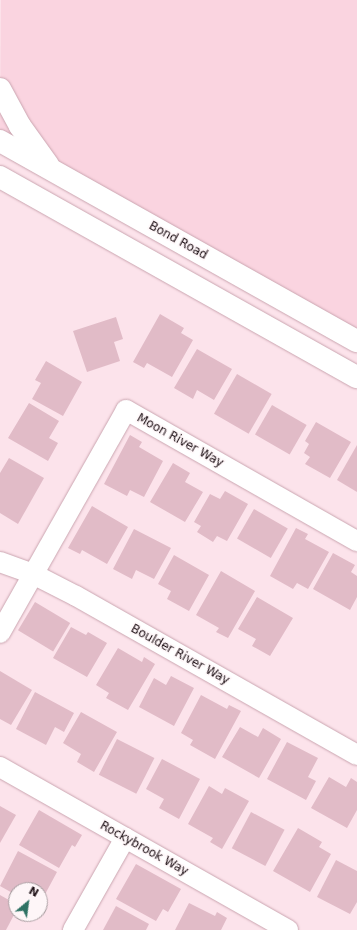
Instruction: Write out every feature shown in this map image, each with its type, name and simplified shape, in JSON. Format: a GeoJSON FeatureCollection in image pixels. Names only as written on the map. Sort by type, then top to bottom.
{"type":"FeatureCollection","features":[{"type":"Feature","properties":{"kind":"main road"},"geometry":{"type":"LineString","coordinates":[[0,89],[20,126],[51,170]]}},
{"type":"Feature","properties":{"kind":"main road","name":"Bond Road"},"geometry":{"type":"LineString","coordinates":[[0,141],[357,341]]}},
{"type":"Feature","properties":{"kind":"main road"},"geometry":{"type":"LineString","coordinates":[[0,177],[357,376]]}},
{"type":"Feature","properties":{"kind":"street","name":"Moon River Way"},"geometry":{"type":"LineString","coordinates":[[33,574],[126,410],[357,541]]}},
{"type":"Feature","properties":{"kind":"street","name":"Boulder River Way"},"geometry":{"type":"LineString","coordinates":[[0,562],[33,574],[357,755]]}},
{"type":"Feature","properties":{"kind":"street"},"geometry":{"type":"LineString","coordinates":[[0,633],[33,574]]}},
{"type":"Feature","properties":{"kind":"street","name":"Rockybrook Way"},"geometry":{"type":"LineString","coordinates":[[0,767],[288,930]]}},
{"type":"Feature","properties":{"kind":"street"},"geometry":{"type":"LineString","coordinates":[[73,930],[125,838]]}},
{"type":"Feature","properties":{"kind":"shaded area"},"geometry":{"type":"Polygon","coordinates":[[[1,0],[357,0],[357,331],[0,136],[1,0]]]}},
{"type":"Feature","properties":{"kind":"building"},"geometry":{"type":"Polygon","coordinates":[[[160,314],[184,328],[181,333],[193,340],[172,377],[147,363],[144,368],[133,362],[160,314]]]}},
{"type":"Feature","properties":{"kind":"building"},"geometry":{"type":"Polygon","coordinates":[[[116,317],[123,339],[114,342],[120,361],[87,372],[73,331],[116,317]]]}},
{"type":"Feature","properties":{"kind":"building"},"geometry":{"type":"Polygon","coordinates":[[[197,349],[232,369],[214,400],[197,390],[193,399],[174,388],[197,349]]]}},
{"type":"Feature","properties":{"kind":"building"},"geometry":{"type":"Polygon","coordinates":[[[46,361],[82,382],[63,416],[32,399],[41,383],[35,380],[46,361]]]}},
{"type":"Feature","properties":{"kind":"building"},"geometry":{"type":"Polygon","coordinates":[[[237,374],[272,394],[249,434],[214,414],[237,374]]]}},
{"type":"Feature","properties":{"kind":"building"},"geometry":{"type":"Polygon","coordinates":[[[29,403],[59,421],[49,438],[58,443],[48,461],[8,438],[29,403]]]}},
{"type":"Feature","properties":{"kind":"building"},"geometry":{"type":"Polygon","coordinates":[[[272,405],[307,425],[290,454],[255,434],[272,405]]]}},
{"type":"Feature","properties":{"kind":"building"},"geometry":{"type":"Polygon","coordinates":[[[316,422],[351,442],[330,478],[305,464],[310,457],[304,453],[309,444],[305,441],[316,422]]]}},
{"type":"Feature","properties":{"kind":"building"},"geometry":{"type":"Polygon","coordinates":[[[130,435],[142,442],[139,447],[163,461],[144,497],[130,490],[127,496],[104,484],[130,435]]]}},
{"type":"Feature","properties":{"kind":"building"},"geometry":{"type":"Polygon","coordinates":[[[357,445],[357,492],[337,480],[357,445]]]}},
{"type":"Feature","properties":{"kind":"building"},"geometry":{"type":"Polygon","coordinates":[[[9,458],[44,478],[18,524],[0,513],[0,473],[9,458]]]}},
{"type":"Feature","properties":{"kind":"building"},"geometry":{"type":"Polygon","coordinates":[[[173,463],[190,473],[185,482],[203,492],[185,522],[150,502],[173,463]]]}},
{"type":"Feature","properties":{"kind":"building"},"geometry":{"type":"Polygon","coordinates":[[[225,491],[248,504],[227,541],[217,536],[213,542],[197,532],[201,526],[194,522],[210,494],[220,499],[225,491]]]}},
{"type":"Feature","properties":{"kind":"building"},"geometry":{"type":"Polygon","coordinates":[[[92,506],[128,527],[107,564],[82,550],[80,554],[68,548],[92,506]]]}},
{"type":"Feature","properties":{"kind":"building"},"geometry":{"type":"Polygon","coordinates":[[[254,509],[288,528],[271,558],[237,538],[254,509]]]}},
{"type":"Feature","properties":{"kind":"building"},"geometry":{"type":"Polygon","coordinates":[[[296,528],[308,534],[305,539],[329,552],[308,589],[297,583],[293,589],[270,576],[296,528]]]}},
{"type":"Feature","properties":{"kind":"building"},"geometry":{"type":"Polygon","coordinates":[[[134,529],[171,548],[154,579],[136,570],[132,579],[113,569],[134,529]]]}},
{"type":"Feature","properties":{"kind":"building"},"geometry":{"type":"Polygon","coordinates":[[[333,553],[355,565],[351,572],[357,576],[357,597],[350,610],[313,589],[333,553]]]}},
{"type":"Feature","properties":{"kind":"building"},"geometry":{"type":"Polygon","coordinates":[[[174,555],[209,575],[189,611],[167,599],[171,591],[158,584],[174,555]]]}},
{"type":"Feature","properties":{"kind":"building"},"geometry":{"type":"Polygon","coordinates":[[[221,571],[255,591],[228,638],[216,632],[219,628],[196,615],[221,571]]]}},
{"type":"Feature","properties":{"kind":"building"},"geometry":{"type":"Polygon","coordinates":[[[257,597],[293,618],[270,656],[252,646],[256,639],[238,629],[257,597]]]}},
{"type":"Feature","properties":{"kind":"building"},"geometry":{"type":"Polygon","coordinates":[[[35,602],[70,623],[53,651],[18,630],[35,602]]]}},
{"type":"Feature","properties":{"kind":"building"},"geometry":{"type":"Polygon","coordinates":[[[71,627],[86,635],[88,632],[107,643],[87,677],[53,658],[71,627]]]}},
{"type":"Feature","properties":{"kind":"building"},"geometry":{"type":"Polygon","coordinates":[[[118,648],[142,662],[144,657],[155,664],[128,710],[106,698],[109,693],[96,685],[118,648]]]}},
{"type":"Feature","properties":{"kind":"building"},"geometry":{"type":"Polygon","coordinates":[[[0,671],[32,690],[11,725],[0,719],[0,671]]]}},
{"type":"Feature","properties":{"kind":"building"},"geometry":{"type":"Polygon","coordinates":[[[171,676],[194,688],[174,726],[139,707],[154,678],[166,685],[171,676]]]}},
{"type":"Feature","properties":{"kind":"building"},"geometry":{"type":"Polygon","coordinates":[[[35,692],[74,713],[64,732],[55,727],[46,745],[16,729],[35,692]]]}},
{"type":"Feature","properties":{"kind":"building"},"geometry":{"type":"Polygon","coordinates":[[[201,695],[227,709],[229,705],[241,711],[215,759],[190,745],[193,740],[181,733],[201,695]]]}},
{"type":"Feature","properties":{"kind":"building"},"geometry":{"type":"Polygon","coordinates":[[[81,712],[117,732],[94,772],[77,762],[81,754],[63,743],[81,712]]]}},
{"type":"Feature","properties":{"kind":"building"},"geometry":{"type":"Polygon","coordinates":[[[240,727],[258,737],[263,728],[281,739],[259,778],[222,757],[240,727]]]}},
{"type":"Feature","properties":{"kind":"building"},"geometry":{"type":"Polygon","coordinates":[[[117,739],[154,758],[136,794],[99,775],[117,739]]]}},
{"type":"Feature","properties":{"kind":"building"},"geometry":{"type":"Polygon","coordinates":[[[287,742],[318,758],[308,777],[316,781],[306,800],[267,779],[287,742]]]}},
{"type":"Feature","properties":{"kind":"building"},"geometry":{"type":"Polygon","coordinates":[[[162,759],[200,779],[179,819],[159,808],[164,799],[146,789],[162,759]]]}},
{"type":"Feature","properties":{"kind":"building"},"geometry":{"type":"Polygon","coordinates":[[[329,777],[346,787],[351,778],[357,782],[357,810],[347,828],[311,808],[329,777]]]}},
{"type":"Feature","properties":{"kind":"building"},"geometry":{"type":"Polygon","coordinates":[[[209,786],[222,794],[225,788],[249,801],[222,849],[210,842],[213,838],[188,824],[209,786]]]}},
{"type":"Feature","properties":{"kind":"building"},"geometry":{"type":"Polygon","coordinates":[[[0,806],[16,815],[0,843],[0,806]]]}},
{"type":"Feature","properties":{"kind":"building"},"geometry":{"type":"Polygon","coordinates":[[[39,810],[82,835],[75,847],[72,845],[59,868],[19,845],[39,810]]]}},
{"type":"Feature","properties":{"kind":"building"},"geometry":{"type":"Polygon","coordinates":[[[251,812],[285,830],[265,866],[232,848],[251,812]]]}},
{"type":"Feature","properties":{"kind":"building"},"geometry":{"type":"Polygon","coordinates":[[[298,828],[322,842],[319,847],[331,854],[310,892],[273,871],[298,828]]]}},
{"type":"Feature","properties":{"kind":"building"},"geometry":{"type":"Polygon","coordinates":[[[18,851],[57,872],[48,889],[48,882],[8,882],[8,890],[0,886],[18,851]]]}},
{"type":"Feature","properties":{"kind":"building"},"geometry":{"type":"Polygon","coordinates":[[[336,860],[357,871],[357,902],[350,914],[317,897],[336,860]]]}},
{"type":"Feature","properties":{"kind":"building"},"geometry":{"type":"Polygon","coordinates":[[[136,864],[181,889],[168,912],[163,909],[156,921],[116,899],[136,864]]]}},
{"type":"Feature","properties":{"kind":"building"},"geometry":{"type":"Polygon","coordinates":[[[0,895],[8,900],[8,922],[10,922],[6,930],[0,930],[0,895]]]}},
{"type":"Feature","properties":{"kind":"building"},"geometry":{"type":"Polygon","coordinates":[[[189,903],[215,916],[217,912],[227,918],[221,930],[175,930],[189,903]]]}},
{"type":"Feature","properties":{"kind":"building"},"geometry":{"type":"Polygon","coordinates":[[[116,906],[149,924],[146,930],[103,930],[116,906]]]}}]}
